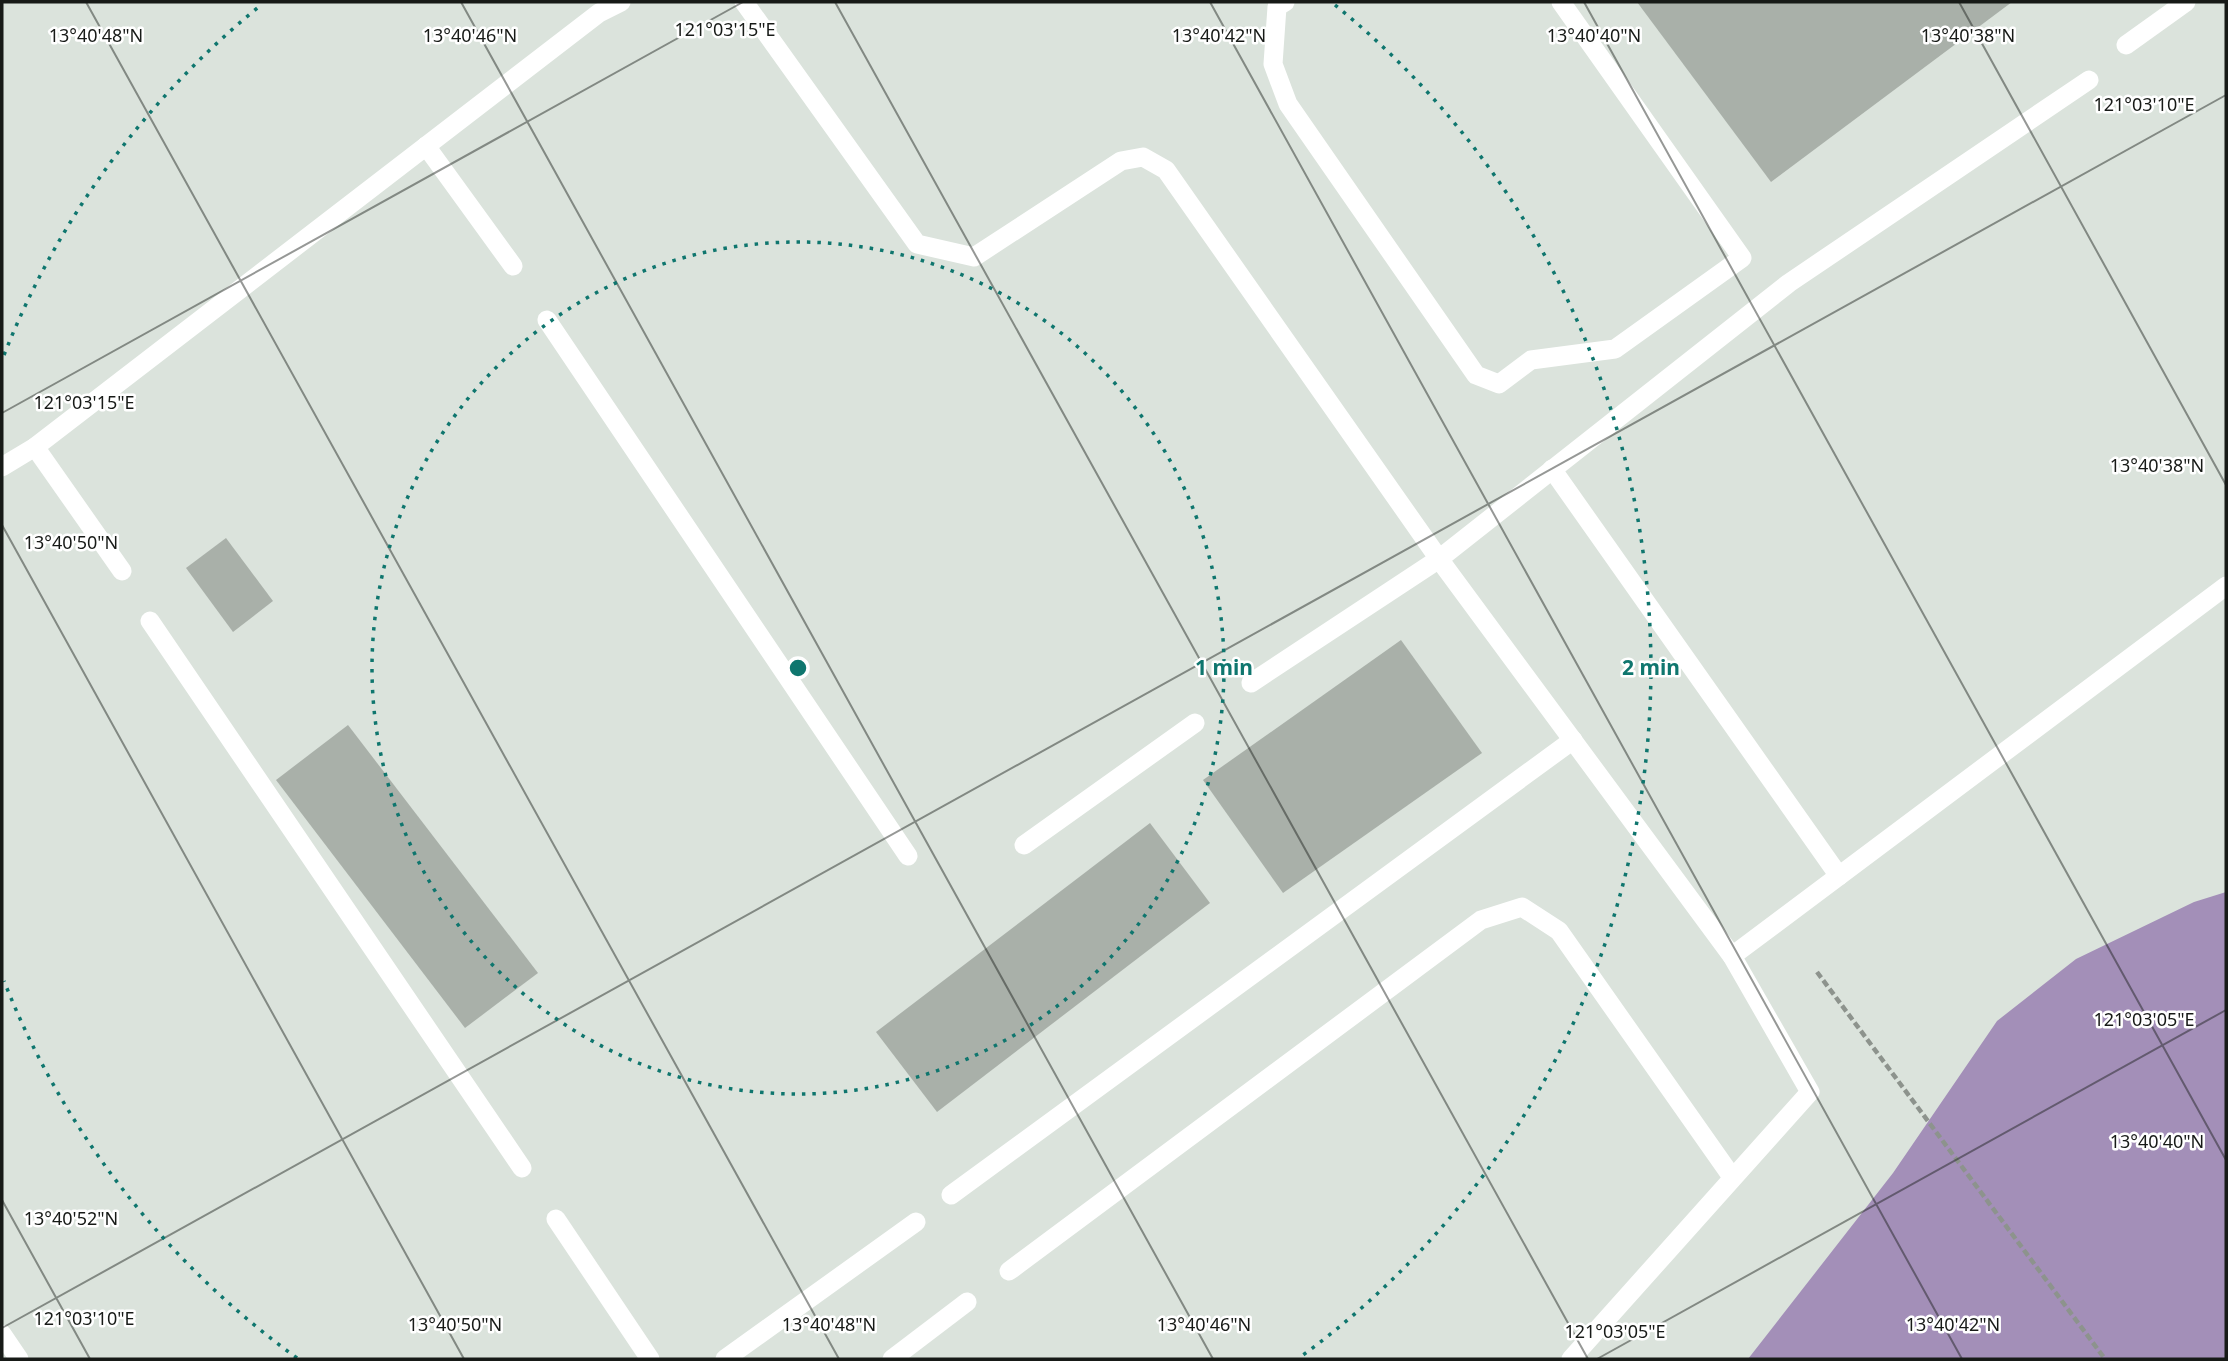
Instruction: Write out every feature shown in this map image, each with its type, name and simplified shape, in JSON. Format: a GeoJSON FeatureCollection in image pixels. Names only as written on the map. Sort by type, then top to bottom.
{"type":"FeatureCollection","features":[{"type":"Feature","properties":{"kind":"lane"},"geometry":{"type":"LineString","coordinates":[[2,467],[35,447],[599,13],[621,2]]}},
{"type":"Feature","properties":{"kind":"lane"},"geometry":{"type":"LineString","coordinates":[[744,2],[917,244],[974,257],[1121,161],[1143,157],[1166,170],[1439,559],[1731,956],[1810,1092],[1571,1359]]}},
{"type":"Feature","properties":{"kind":"lane"},"geometry":{"type":"LineString","coordinates":[[1285,2],[1277,8],[1273,64],[1288,104],[1475,375],[1499,384],[1531,360],[1615,349],[1742,258],[1561,2]]}},
{"type":"Feature","properties":{"kind":"lane"},"geometry":{"type":"LineString","coordinates":[[2126,45],[2186,2]]}},
{"type":"Feature","properties":{"kind":"lane"},"geometry":{"type":"LineString","coordinates":[[1251,683],[1439,559],[1789,283],[2089,80]]}},
{"type":"Feature","properties":{"kind":"lane"},"geometry":{"type":"LineString","coordinates":[[426,146],[513,266]]}},
{"type":"Feature","properties":{"kind":"lane"},"geometry":{"type":"LineString","coordinates":[[547,320],[908,856]]}},
{"type":"Feature","properties":{"kind":"lane"},"geometry":{"type":"LineString","coordinates":[[35,447],[122,571]]}},
{"type":"Feature","properties":{"kind":"lane"},"geometry":{"type":"LineString","coordinates":[[1552,469],[1839,876]]}},
{"type":"Feature","properties":{"kind":"lane"},"geometry":{"type":"LineString","coordinates":[[1731,956],[2226,586]]}},
{"type":"Feature","properties":{"kind":"lane"},"geometry":{"type":"LineString","coordinates":[[150,621],[522,1168]]}},
{"type":"Feature","properties":{"kind":"lane"},"geometry":{"type":"LineString","coordinates":[[1024,845],[1195,723]]}},
{"type":"Feature","properties":{"kind":"lane"},"geometry":{"type":"LineString","coordinates":[[951,1195],[1573,740]]}},
{"type":"Feature","properties":{"kind":"lane"},"geometry":{"type":"LineString","coordinates":[[1009,1271],[1481,920],[1522,907],[1559,932],[1732,1177]]}},
{"type":"Feature","properties":{"kind":"lane"},"geometry":{"type":"LineString","coordinates":[[556,1219],[650,1359]]}},
{"type":"Feature","properties":{"kind":"lane"},"geometry":{"type":"LineString","coordinates":[[725,1359],[916,1222]]}},
{"type":"Feature","properties":{"kind":"lane"},"geometry":{"type":"LineString","coordinates":[[892,1359],[967,1301]]}},
{"type":"Feature","properties":{"kind":"lane"},"geometry":{"type":"LineString","coordinates":[[2,1334],[19,1359]]}},
{"type":"Feature","properties":{"kind":"path"},"geometry":{"type":"LineString","coordinates":[[1817,972],[2105,1359]]}},
{"type":"Feature","properties":{"kind":"shaded area"},"geometry":{"type":"Polygon","coordinates":[[[2226,892],[2226,1359],[1748,1359],[1893,1173],[1997,1021],[2076,959],[2194,902],[2226,892]]]}},
{"type":"Feature","properties":{"kind":"building"},"geometry":{"type":"Polygon","coordinates":[[[1637,2],[2012,2],[1771,182],[1637,2]]]}},
{"type":"Feature","properties":{"kind":"building"},"geometry":{"type":"Polygon","coordinates":[[[226,538],[273,601],[233,632],[186,568],[226,538]]]}},
{"type":"Feature","properties":{"kind":"building"},"geometry":{"type":"Polygon","coordinates":[[[1401,640],[1482,753],[1283,893],[1203,780],[1401,640]]]}},
{"type":"Feature","properties":{"kind":"building"},"geometry":{"type":"Polygon","coordinates":[[[348,725],[538,973],[465,1028],[276,780],[348,725]]]}},
{"type":"Feature","properties":{"kind":"building"},"geometry":{"type":"Polygon","coordinates":[[[1150,823],[1210,903],[937,1112],[876,1032],[1150,823]]]}}]}
